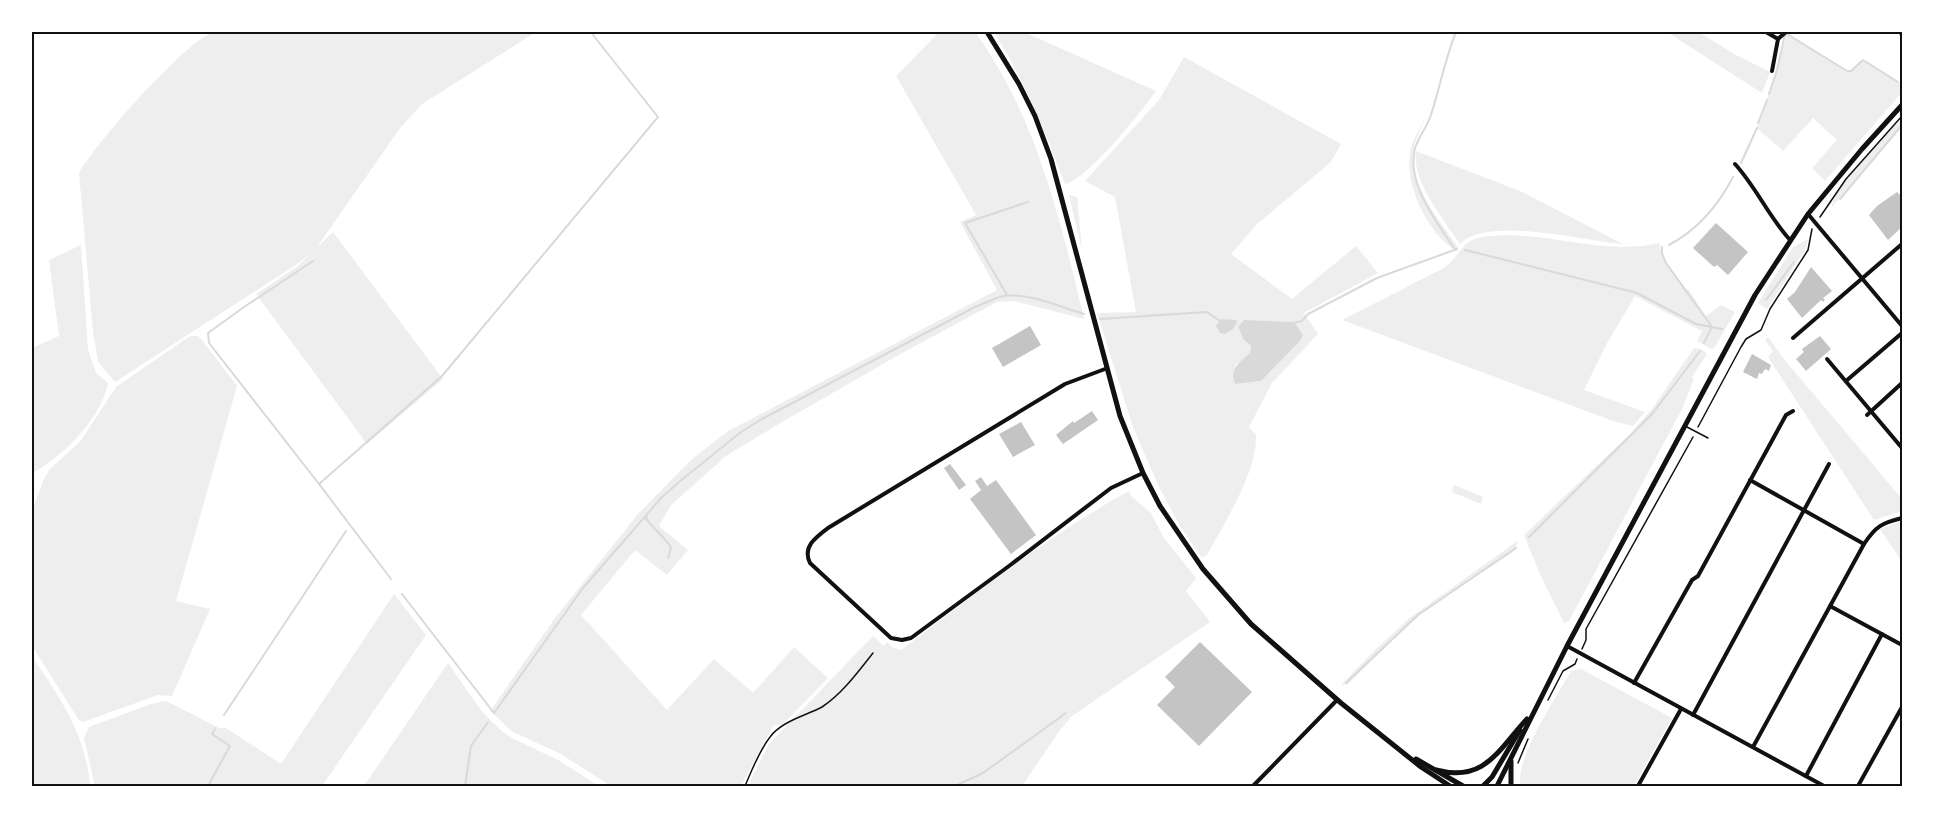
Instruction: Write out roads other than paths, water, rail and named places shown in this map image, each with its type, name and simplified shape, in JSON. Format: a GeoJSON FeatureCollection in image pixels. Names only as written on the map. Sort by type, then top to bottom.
{"type":"FeatureCollection","features":[{"type":"Feature","properties":{"kind":"main road"},"geometry":{"type":"LineString","coordinates":[[987,32],[1019,84],[1035,116],[1051,159],[1120,416],[1143,473],[1172,526],[1221,591],[1265,637],[1337,700],[1421,767],[1450,786]]}},
{"type":"Feature","properties":{"kind":"main road"},"geometry":{"type":"LineString","coordinates":[[1497,786],[1537,703],[1731,336],[1790,240],[1809,214],[1862,148],[1902,105]]}},
{"type":"Feature","properties":{"kind":"main road"},"geometry":{"type":"LineString","coordinates":[[1483,786],[1492,777],[1537,703]]}},
{"type":"Feature","properties":{"kind":"main road"},"geometry":{"type":"LineString","coordinates":[[1436,770],[1456,773],[1484,766],[1496,756],[1527,719]]}},
{"type":"Feature","properties":{"kind":"main road"},"geometry":{"type":"LineString","coordinates":[[1511,786],[1509,773],[1512,755]]}},
{"type":"Feature","properties":{"kind":"main road"},"geometry":{"type":"LineString","coordinates":[[1409,756],[1463,786]]}},
{"type":"Feature","properties":{"kind":"street"},"geometry":{"type":"LineString","coordinates":[[1766,32],[1778,39]]}},
{"type":"Feature","properties":{"kind":"street"},"geometry":{"type":"LineString","coordinates":[[1772,71],[1778,39],[1786,32]]}},
{"type":"Feature","properties":{"kind":"street"},"geometry":{"type":"LineString","coordinates":[[1901,32],[1902,36]]}},
{"type":"Feature","properties":{"kind":"street"},"geometry":{"type":"LineString","coordinates":[[1735,164],[1746,176],[1780,229],[1790,240]]}},
{"type":"Feature","properties":{"kind":"street"},"geometry":{"type":"LineString","coordinates":[[1809,214],[1902,326]]}},
{"type":"Feature","properties":{"kind":"street"},"geometry":{"type":"LineString","coordinates":[[1793,338],[1902,244]]}},
{"type":"Feature","properties":{"kind":"street"},"geometry":{"type":"LineString","coordinates":[[1846,381],[1902,333]]}},
{"type":"Feature","properties":{"kind":"street"},"geometry":{"type":"LineString","coordinates":[[1827,359],[1902,448]]}},
{"type":"Feature","properties":{"kind":"street"},"geometry":{"type":"LineString","coordinates":[[1106,369],[1065,384],[1047,394],[828,528],[808,547],[806,556],[810,563],[878,628],[891,638],[902,640],[911,638],[1111,488],[1143,473]]}},
{"type":"Feature","properties":{"kind":"street"},"geometry":{"type":"LineString","coordinates":[[1867,415],[1902,383]]}},
{"type":"Feature","properties":{"kind":"street"},"geometry":{"type":"LineString","coordinates":[[1634,683],[1692,580],[1698,576],[1786,415],[1793,411]]}},
{"type":"Feature","properties":{"kind":"street"},"geometry":{"type":"LineString","coordinates":[[1693,715],[1829,464]]}},
{"type":"Feature","properties":{"kind":"street"},"geometry":{"type":"LineString","coordinates":[[1750,480],[1864,544]]}},
{"type":"Feature","properties":{"kind":"street"},"geometry":{"type":"LineString","coordinates":[[1753,747],[1873,530],[1883,523],[1902,518]]}},
{"type":"Feature","properties":{"kind":"street"},"geometry":{"type":"LineString","coordinates":[[1830,606],[1902,645]]}},
{"type":"Feature","properties":{"kind":"street"},"geometry":{"type":"LineString","coordinates":[[1806,776],[1882,634]]}},
{"type":"Feature","properties":{"kind":"street"},"geometry":{"type":"LineString","coordinates":[[1567,646],[1824,786]]}},
{"type":"Feature","properties":{"kind":"street"},"geometry":{"type":"LineString","coordinates":[[1253,786],[1337,700]]}},
{"type":"Feature","properties":{"kind":"street"},"geometry":{"type":"LineString","coordinates":[[1858,786],[1902,707]]}},
{"type":"Feature","properties":{"kind":"street"},"geometry":{"type":"LineString","coordinates":[[1638,786],[1681,709]]}},
{"type":"Feature","properties":{"kind":"lane"},"geometry":{"type":"LineString","coordinates":[[1684,426],[1708,438]]}},
{"type":"Feature","properties":{"kind":"waterway"},"geometry":{"type":"LineString","coordinates":[[1454,248],[1424,201],[1413,161],[1415,148],[1431,115],[1456,32]]}},
{"type":"Feature","properties":{"kind":"waterway"},"geometry":{"type":"LineString","coordinates":[[1769,94],[1787,34],[1847,71],[1851,71],[1863,60],[1898,82]]}},
{"type":"Feature","properties":{"kind":"waterway"},"geometry":{"type":"LineString","coordinates":[[391,579],[319,484],[442,376],[658,117],[593,35]]}},
{"type":"Feature","properties":{"kind":"waterway"},"geometry":{"type":"LineString","coordinates":[[1758,123],[1767,100]]}},
{"type":"Feature","properties":{"kind":"waterway"},"geometry":{"type":"LineString","coordinates":[[1840,199],[1902,125]]}},
{"type":"Feature","properties":{"kind":"waterway"},"geometry":{"type":"LineString","coordinates":[[1741,163],[1757,128]]}},
{"type":"Feature","properties":{"kind":"waterway"},"geometry":{"type":"LineString","coordinates":[[1669,245],[1690,232],[1707,216],[1733,177]]}},
{"type":"Feature","properties":{"kind":"waterway"},"geometry":{"type":"LineString","coordinates":[[1007,295],[965,223],[1028,202]]}},
{"type":"Feature","properties":{"kind":"waterway"},"geometry":{"type":"LineString","coordinates":[[1662,247],[1666,263],[1712,327]]}},
{"type":"Feature","properties":{"kind":"waterway"},"geometry":{"type":"LineString","coordinates":[[1293,323],[1302,321],[1308,314],[1377,278],[1457,249]]}},
{"type":"Feature","properties":{"kind":"waterway"},"geometry":{"type":"LineString","coordinates":[[1465,250],[1637,293],[1696,324],[1722,329]]}},
{"type":"Feature","properties":{"kind":"waterway"},"geometry":{"type":"LineString","coordinates":[[313,261],[208,333],[209,343],[319,484]]}},
{"type":"Feature","properties":{"kind":"waterway"},"geometry":{"type":"LineString","coordinates":[[1766,300],[1794,262]]}},
{"type":"Feature","properties":{"kind":"waterway"},"geometry":{"type":"LineString","coordinates":[[402,594],[494,713],[583,588],[662,497],[741,432],[975,307],[999,297],[1009,295],[1030,297],[1084,314]]}},
{"type":"Feature","properties":{"kind":"waterway"},"geometry":{"type":"LineString","coordinates":[[1100,319],[1207,312],[1220,321]]}},
{"type":"Feature","properties":{"kind":"waterway"},"geometry":{"type":"LineString","coordinates":[[1704,343],[1712,327]]}},
{"type":"Feature","properties":{"kind":"waterway"},"geometry":{"type":"LineString","coordinates":[[1529,537],[1652,414],[1700,351]]}},
{"type":"Feature","properties":{"kind":"waterway"},"geometry":{"type":"LineString","coordinates":[[647,517],[646,519],[669,544],[671,548],[668,558]]}},
{"type":"Feature","properties":{"kind":"waterway"},"geometry":{"type":"LineString","coordinates":[[224,715],[346,531]]}},
{"type":"Feature","properties":{"kind":"waterway"},"geometry":{"type":"LineString","coordinates":[[1346,683],[1418,615],[1516,548]]}},
{"type":"Feature","properties":{"kind":"waterway"},"geometry":{"type":"LineString","coordinates":[[955,786],[983,773],[1066,713]]}},
{"type":"Feature","properties":{"kind":"waterway"},"geometry":{"type":"LineString","coordinates":[[465,786],[471,746],[488,722]]}},
{"type":"Feature","properties":{"kind":"waterway"},"geometry":{"type":"LineString","coordinates":[[208,786],[230,746],[212,734],[215,729]]}}]}
